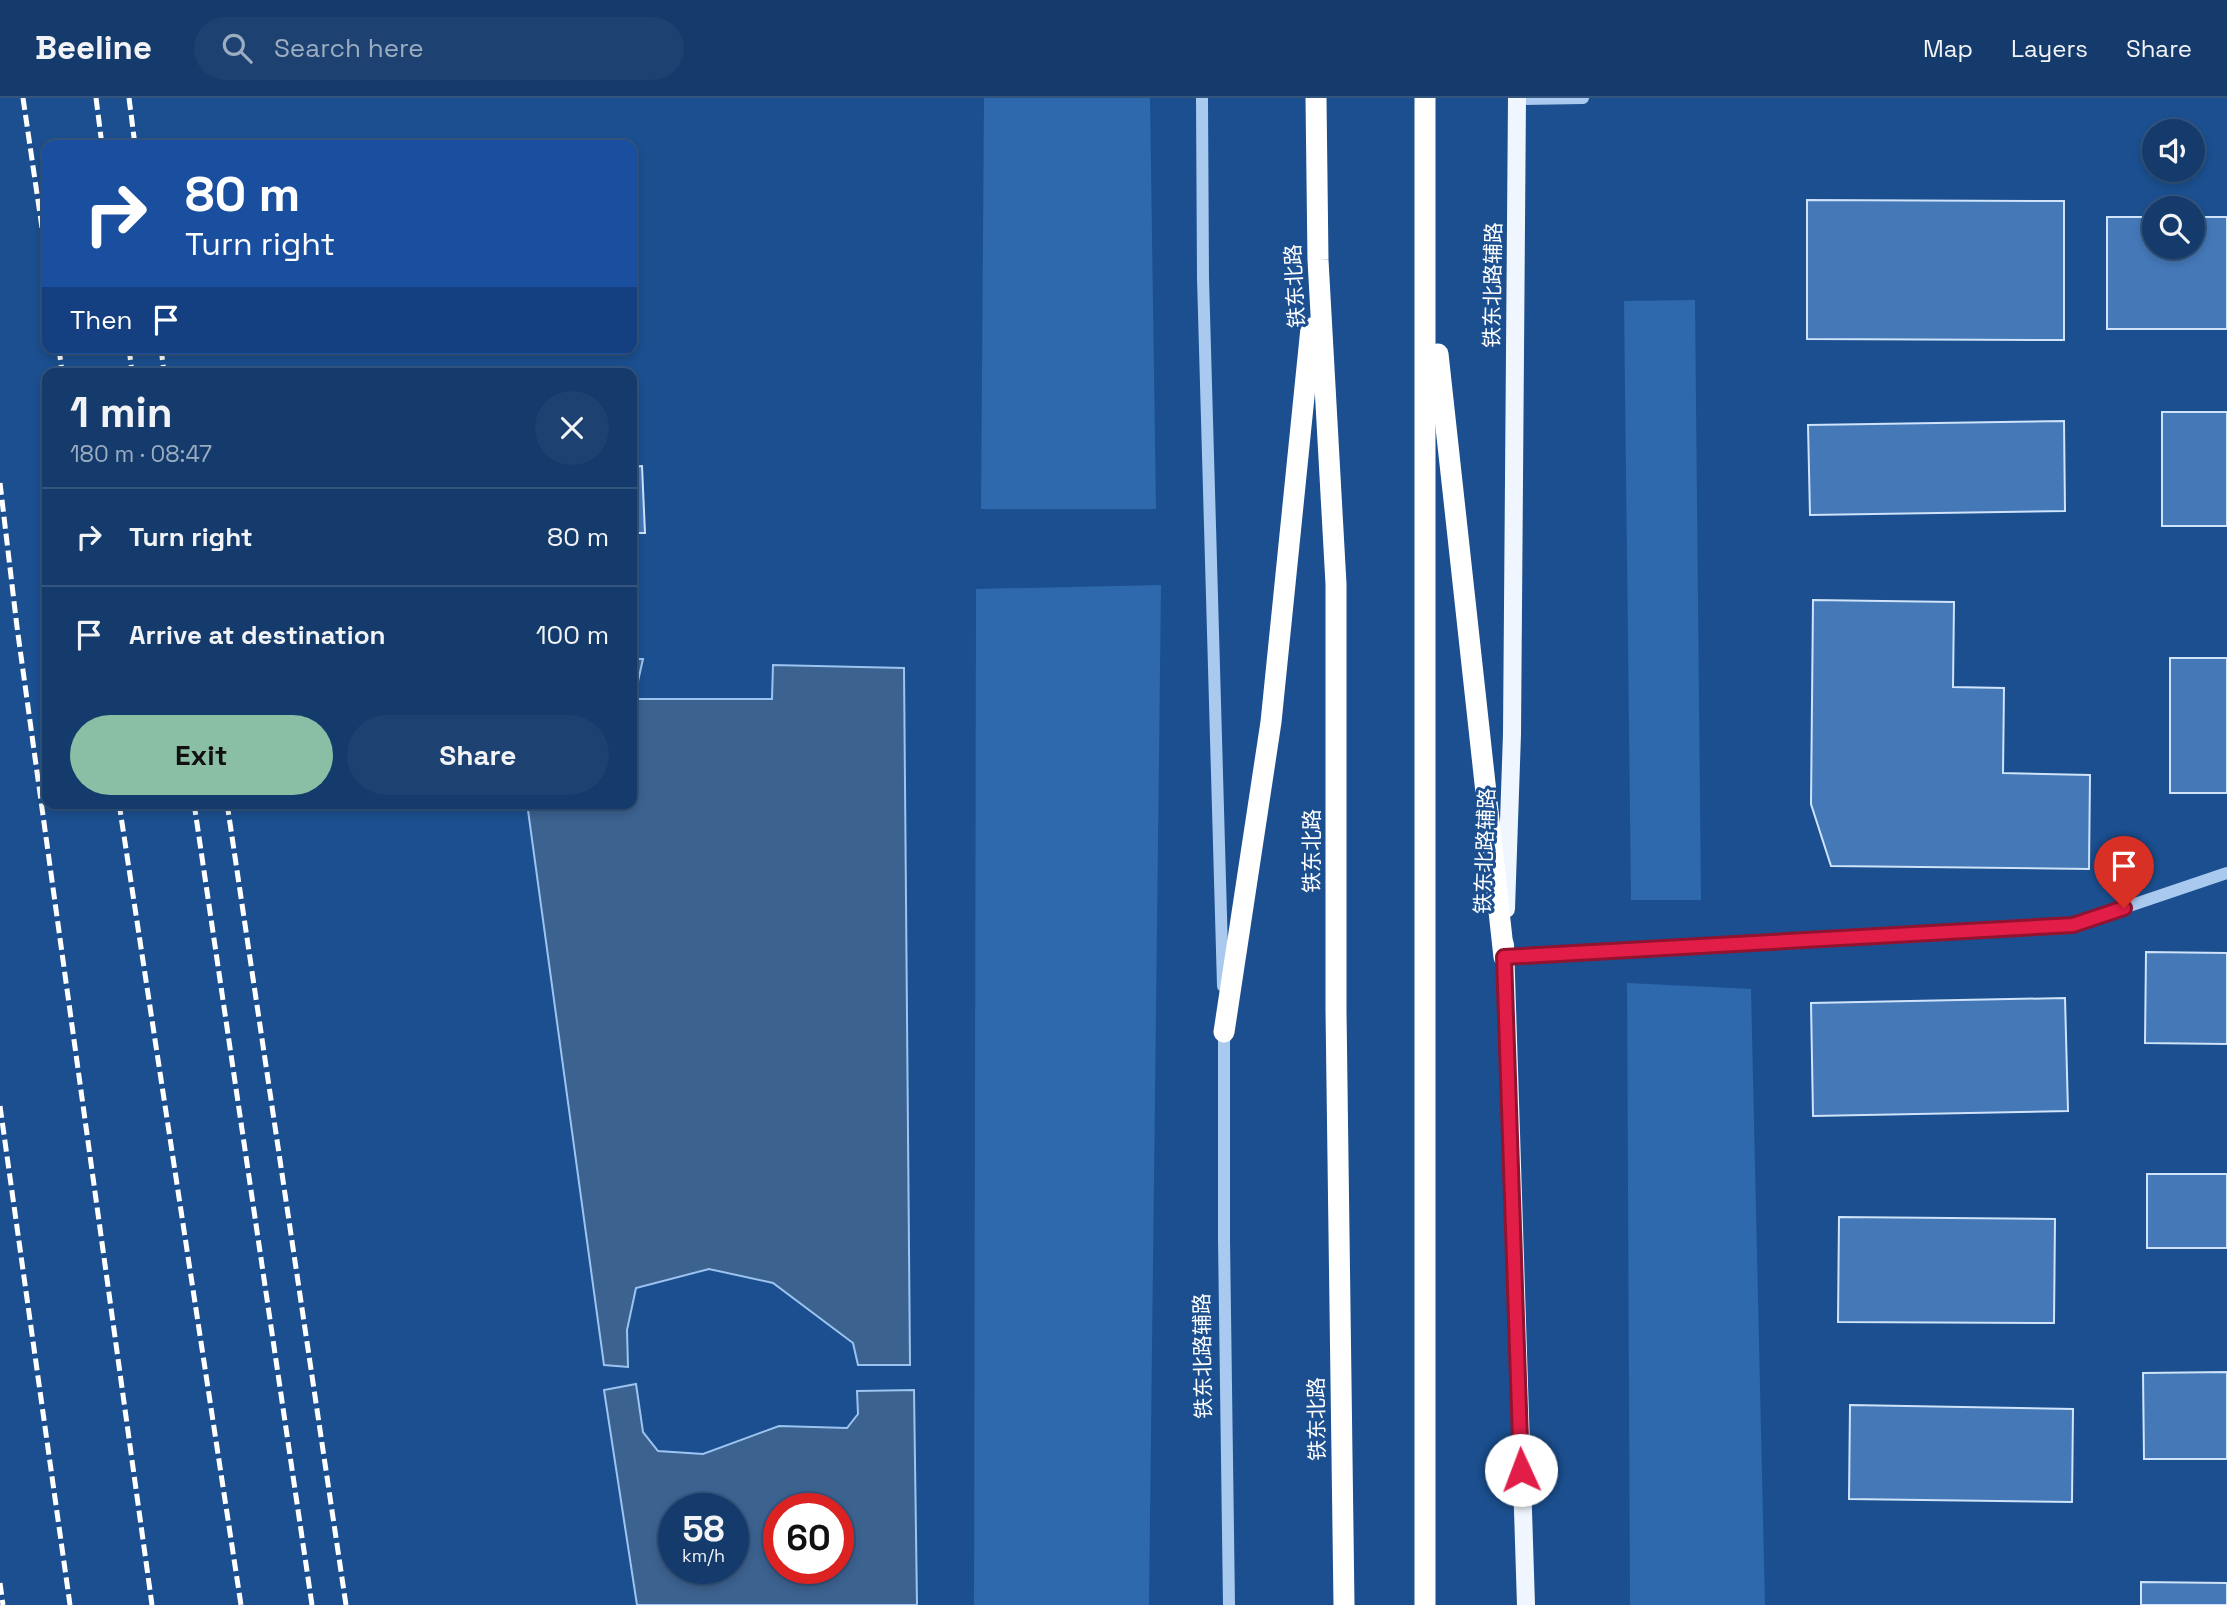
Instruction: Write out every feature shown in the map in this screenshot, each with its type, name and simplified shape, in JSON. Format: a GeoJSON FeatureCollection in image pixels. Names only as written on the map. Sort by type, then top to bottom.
{"type":"FeatureCollection","features":[{"type":"Feature","properties":{"kind":"highway","name":"铁东北路"},"geometry":{"type":"LineString","coordinates":[[1316,98],[1318,260],[1336,584],[1336,1010],[1344,1605]]}},
{"type":"Feature","properties":{"kind":"highway"},"geometry":{"type":"LineString","coordinates":[[1425,98],[1425,1605]]}},
{"type":"Feature","properties":{"kind":"highway"},"geometry":{"type":"LineString","coordinates":[[1427,251],[1504,957]]}},
{"type":"Feature","properties":{"kind":"highway"},"geometry":{"type":"LineString","coordinates":[[1224,1032],[1271,722],[1318,260]]}},
{"type":"Feature","properties":{"kind":"main road","name":"铁东北路辅路"},"geometry":{"type":"LineString","coordinates":[[1517,99],[1512,734],[1504,957],[1526,1605]]}},
{"type":"Feature","properties":{"kind":"street","name":"铁东北路辅路"},"geometry":{"type":"LineString","coordinates":[[1202,98],[1203,278],[1224,1032],[1229,1605]]}},
{"type":"Feature","properties":{"kind":"street"},"geometry":{"type":"LineString","coordinates":[[1517,99],[1583,98]]}},
{"type":"Feature","properties":{"kind":"street"},"geometry":{"type":"LineString","coordinates":[[1504,957],[2073,925],[2227,873]]}},
{"type":"Feature","properties":{"kind":"shaded area"},"geometry":{"type":"Polygon","coordinates":[[[984,98],[1150,98],[1156,509],[981,509],[984,98]]]}},
{"type":"Feature","properties":{"kind":"shaded area"},"geometry":{"type":"Polygon","coordinates":[[[1695,300],[1701,900],[1631,900],[1624,301],[1695,300]]]}},
{"type":"Feature","properties":{"kind":"shaded area"},"geometry":{"type":"Polygon","coordinates":[[[1161,585],[1149,1605],[974,1605],[976,589],[1161,585]]]}},
{"type":"Feature","properties":{"kind":"shaded area"},"geometry":{"type":"Polygon","coordinates":[[[637,659],[643,659],[637,686],[637,659]]]}},
{"type":"Feature","properties":{"kind":"shaded area"},"geometry":{"type":"Polygon","coordinates":[[[773,665],[904,668],[910,1365],[858,1365],[853,1343],[773,1283],[709,1269],[636,1288],[627,1330],[628,1367],[604,1365],[528,809],[637,809],[637,699],[772,699],[773,665]]]}},
{"type":"Feature","properties":{"kind":"shaded area"},"geometry":{"type":"Polygon","coordinates":[[[1627,983],[1751,989],[1765,1605],[1630,1605],[1627,983]]]}},
{"type":"Feature","properties":{"kind":"shaded area"},"geometry":{"type":"Polygon","coordinates":[[[636,1384],[643,1432],[658,1451],[703,1454],[779,1426],[847,1428],[858,1414],[857,1391],[914,1390],[917,1605],[637,1605],[604,1390],[636,1384]]]}},
{"type":"Feature","properties":{"kind":"building"},"geometry":{"type":"Polygon","coordinates":[[[1807,200],[2064,201],[2064,340],[1807,339],[1807,200]]]}},
{"type":"Feature","properties":{"kind":"building"},"geometry":{"type":"Polygon","coordinates":[[[2107,217],[2142,217],[2142,259],[2205,259],[2205,217],[2227,217],[2227,329],[2107,329],[2107,217]]]}},
{"type":"Feature","properties":{"kind":"building"},"geometry":{"type":"Polygon","coordinates":[[[2162,412],[2227,412],[2227,526],[2162,526],[2162,412]]]}},
{"type":"Feature","properties":{"kind":"building"},"geometry":{"type":"Polygon","coordinates":[[[2064,421],[2065,511],[1810,515],[1808,425],[2064,421]]]}},
{"type":"Feature","properties":{"kind":"building"},"geometry":{"type":"Polygon","coordinates":[[[637,466],[642,466],[645,533],[637,533],[637,466]]]}},
{"type":"Feature","properties":{"kind":"building"},"geometry":{"type":"Polygon","coordinates":[[[1813,600],[1954,602],[1953,687],[2004,688],[2003,773],[2090,775],[2089,869],[1831,866],[1811,804],[1813,600]]]}},
{"type":"Feature","properties":{"kind":"building"},"geometry":{"type":"Polygon","coordinates":[[[2170,658],[2227,658],[2227,793],[2170,793],[2170,658]]]}},
{"type":"Feature","properties":{"kind":"building"},"geometry":{"type":"Polygon","coordinates":[[[2146,952],[2227,953],[2227,1044],[2145,1043],[2146,952]]]}},
{"type":"Feature","properties":{"kind":"building"},"geometry":{"type":"Polygon","coordinates":[[[2065,998],[2068,1111],[1813,1116],[1811,1003],[2065,998]]]}},
{"type":"Feature","properties":{"kind":"building"},"geometry":{"type":"Polygon","coordinates":[[[2147,1174],[2227,1174],[2227,1248],[2147,1248],[2147,1174]]]}},
{"type":"Feature","properties":{"kind":"building"},"geometry":{"type":"Polygon","coordinates":[[[1839,1217],[2055,1219],[2054,1323],[1838,1322],[1839,1217]]]}},
{"type":"Feature","properties":{"kind":"building"},"geometry":{"type":"Polygon","coordinates":[[[2227,1372],[2227,1459],[2144,1459],[2143,1373],[2227,1372]]]}},
{"type":"Feature","properties":{"kind":"building"},"geometry":{"type":"Polygon","coordinates":[[[1850,1405],[2073,1409],[2072,1502],[1849,1499],[1850,1405]]]}},
{"type":"Feature","properties":{"kind":"building"},"geometry":{"type":"Polygon","coordinates":[[[2141,1582],[2227,1583],[2227,1605],[2141,1605],[2141,1582]]]}},
{"type":"Feature","properties":{"kind":"railway"},"geometry":{"type":"LineString","coordinates":[[23,98],[42,228]]}},
{"type":"Feature","properties":{"kind":"railway"},"geometry":{"type":"LineString","coordinates":[[96,98],[101,140]]}},
{"type":"Feature","properties":{"kind":"railway"},"geometry":{"type":"LineString","coordinates":[[129,98],[134,140]]}},
{"type":"Feature","properties":{"kind":"railway"},"geometry":{"type":"LineString","coordinates":[[60,354],[61,368]]}},
{"type":"Feature","properties":{"kind":"railway"},"geometry":{"type":"LineString","coordinates":[[130,354],[131,368]]}},
{"type":"Feature","properties":{"kind":"railway"},"geometry":{"type":"LineString","coordinates":[[162,354],[163,368]]}},
{"type":"Feature","properties":{"kind":"railway"},"geometry":{"type":"LineString","coordinates":[[0,483],[42,808]]}},
{"type":"Feature","properties":{"kind":"railway"},"geometry":{"type":"LineString","coordinates":[[42,809],[152,1605]]}},
{"type":"Feature","properties":{"kind":"railway"},"geometry":{"type":"LineString","coordinates":[[120,809],[241,1605]]}},
{"type":"Feature","properties":{"kind":"railway"},"geometry":{"type":"LineString","coordinates":[[195,809],[312,1605]]}},
{"type":"Feature","properties":{"kind":"railway"},"geometry":{"type":"LineString","coordinates":[[228,809],[346,1605]]}},
{"type":"Feature","properties":{"kind":"railway"},"geometry":{"type":"LineString","coordinates":[[0,1106],[70,1605]]}},
{"type":"Feature","properties":{"kind":"railway"},"geometry":{"type":"LineString","coordinates":[[0,1583],[3,1605]]}},
{"type":"Feature","properties":{"kind":"route"},"geometry":{"type":"LineString","coordinates":[[1521,1470],[1504,957],[2073,925],[2124,908]]}}]}
